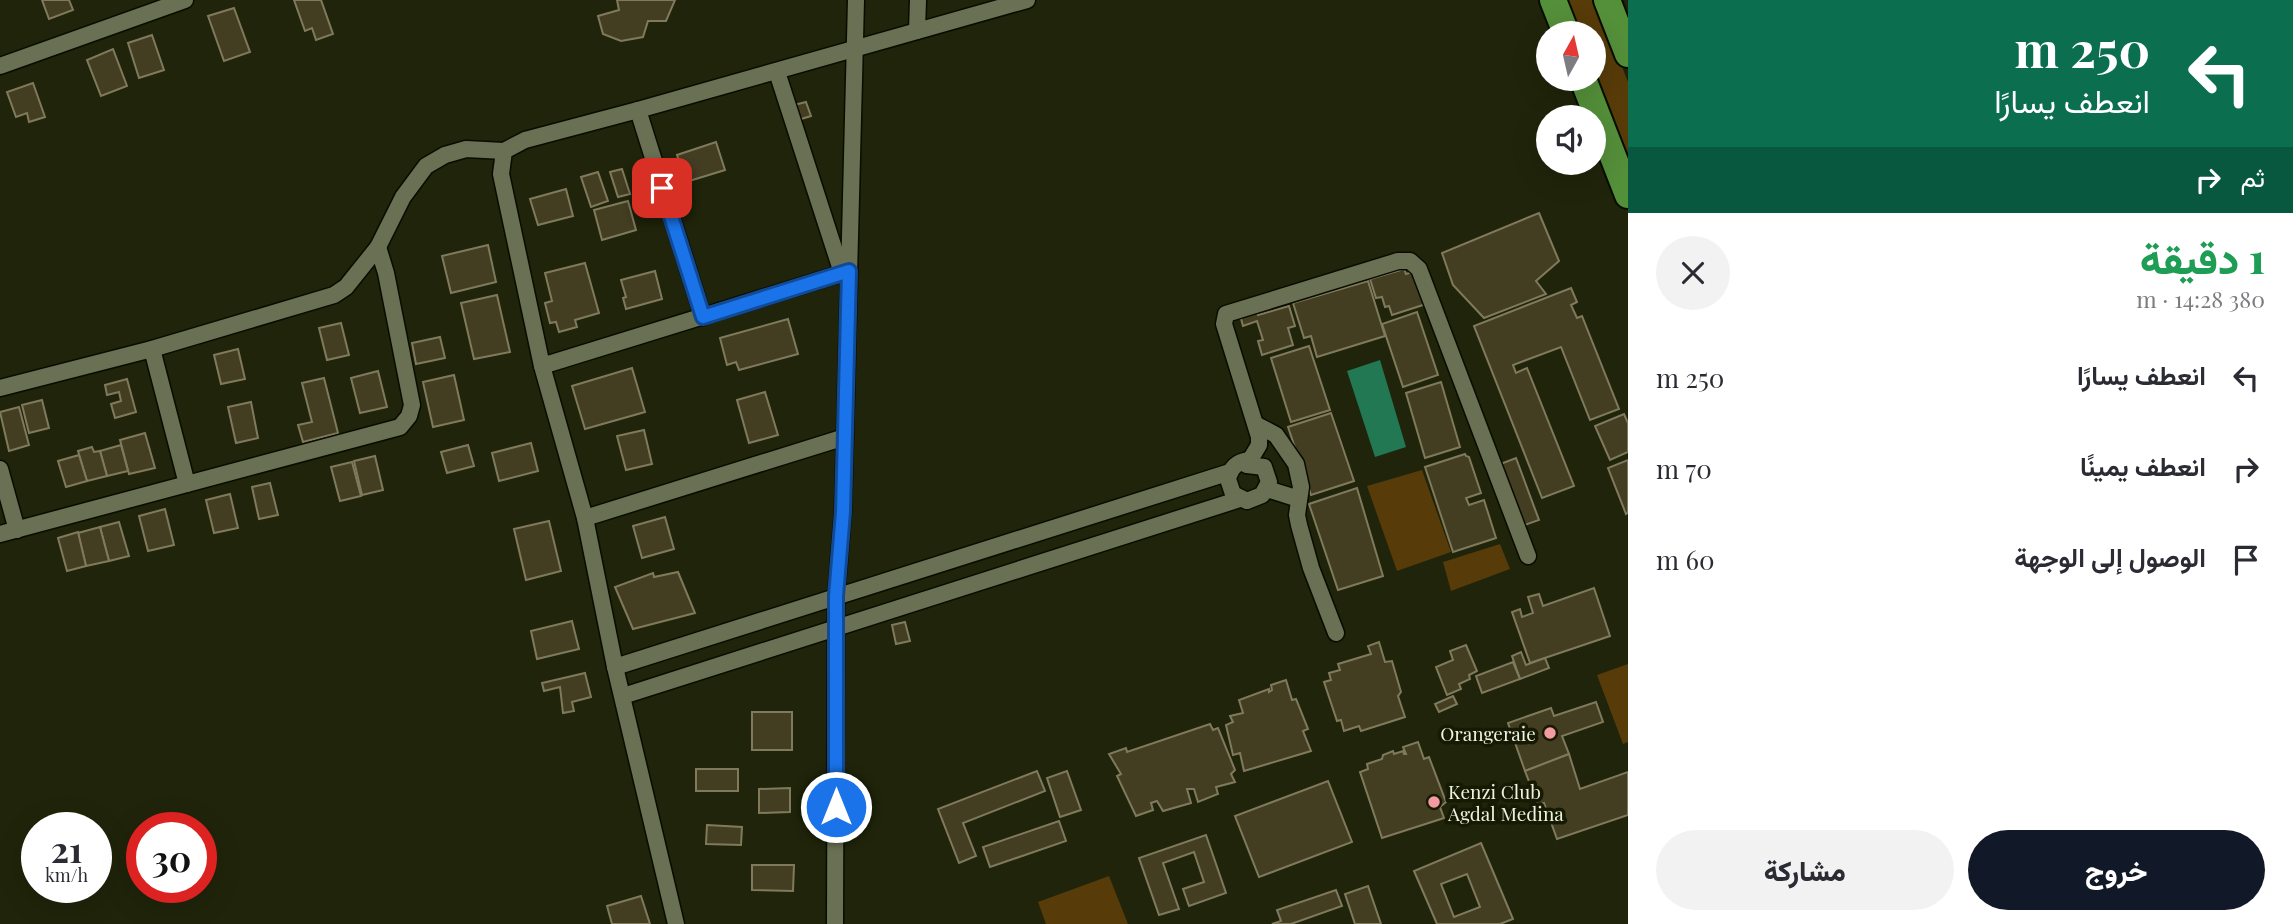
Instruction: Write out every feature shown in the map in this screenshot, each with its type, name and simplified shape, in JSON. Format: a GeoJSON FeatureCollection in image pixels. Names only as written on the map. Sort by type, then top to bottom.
{"type":"FeatureCollection","features":[{"type":"Feature","properties":{"kind":"main road"},"geometry":{"type":"LineString","coordinates":[[1553,0],[1561,21]]}},
{"type":"Feature","properties":{"kind":"main road"},"geometry":{"type":"LineString","coordinates":[[1607,0],[1628,54]]}},
{"type":"Feature","properties":{"kind":"main road"},"geometry":{"type":"LineString","coordinates":[[1588,91],[1628,195]]}},
{"type":"Feature","properties":{"kind":"street"},"geometry":{"type":"LineString","coordinates":[[0,66],[185,0]]}},
{"type":"Feature","properties":{"kind":"street"},"geometry":{"type":"LineString","coordinates":[[835,924],[836,596],[843,512],[845,272],[856,0]]}},
{"type":"Feature","properties":{"kind":"street"},"geometry":{"type":"LineString","coordinates":[[917,31],[918,0]]}},
{"type":"Feature","properties":{"kind":"street"},"geometry":{"type":"LineString","coordinates":[[0,388],[152,349],[334,295],[346,287],[378,247],[403,197],[426,166],[445,155],[466,149],[504,151],[525,140],[777,72],[1027,0]]}},
{"type":"Feature","properties":{"kind":"street"},"geometry":{"type":"LineString","coordinates":[[777,72],[845,272]]}},
{"type":"Feature","properties":{"kind":"street"},"geometry":{"type":"LineString","coordinates":[[638,110],[703,317]]}},
{"type":"Feature","properties":{"kind":"street"},"geometry":{"type":"LineString","coordinates":[[504,151],[501,174],[542,366],[585,518],[615,667],[676,924]]}},
{"type":"Feature","properties":{"kind":"street"},"geometry":{"type":"LineString","coordinates":[[0,534],[400,427],[409,416],[412,405],[386,273],[378,247]]}},
{"type":"Feature","properties":{"kind":"street"},"geometry":{"type":"LineString","coordinates":[[1247,465],[1259,445],[1257,425],[1224,324],[1226,314],[1398,261],[1410,261],[1419,269],[1528,556]]}},
{"type":"Feature","properties":{"kind":"street"},"geometry":{"type":"LineString","coordinates":[[542,366],[845,272]]}},
{"type":"Feature","properties":{"kind":"street"},"geometry":{"type":"LineString","coordinates":[[152,349],[187,484]]}},
{"type":"Feature","properties":{"kind":"street"},"geometry":{"type":"LineString","coordinates":[[1257,425],[1276,435],[1292,457],[1299,476],[1297,516],[1311,568],[1336,633]]}},
{"type":"Feature","properties":{"kind":"street"},"geometry":{"type":"LineString","coordinates":[[585,518],[845,437]]}},
{"type":"Feature","properties":{"kind":"street"},"geometry":{"type":"LineString","coordinates":[[615,667],[1230,472],[1241,461],[1250,460],[1247,465]]}},
{"type":"Feature","properties":{"kind":"street"},"geometry":{"type":"LineString","coordinates":[[1230,472],[1229,487],[1233,494],[1247,501],[1255,499],[1267,489],[1268,474],[1264,467],[1247,465]]}},
{"type":"Feature","properties":{"kind":"street"},"geometry":{"type":"LineString","coordinates":[[0,469],[17,530]]}},
{"type":"Feature","properties":{"kind":"street"},"geometry":{"type":"LineString","coordinates":[[1267,489],[1299,499]]}},
{"type":"Feature","properties":{"kind":"street"},"geometry":{"type":"LineString","coordinates":[[623,696],[1240,499]]}},
{"type":"Feature","properties":{"kind":"street"},"geometry":{"type":"LineString","coordinates":[[1060,527],[1069,553]]}},
{"type":"Feature","properties":{"kind":"shaded area"},"geometry":{"type":"Polygon","coordinates":[[[1563,0],[1596,0],[1604,21],[1571,21],[1563,0]]]}},
{"type":"Feature","properties":{"kind":"shaded area"},"geometry":{"type":"Polygon","coordinates":[[[1606,26],[1628,82],[1628,169],[1599,91],[1606,91],[1606,26]]]}},
{"type":"Feature","properties":{"kind":"shaded area"},"geometry":{"type":"Polygon","coordinates":[[[1380,360],[1406,447],[1375,457],[1347,371],[1380,360]]]}},
{"type":"Feature","properties":{"kind":"shaded area"},"geometry":{"type":"Polygon","coordinates":[[[1422,470],[1451,552],[1397,571],[1367,486],[1422,470]]]}},
{"type":"Feature","properties":{"kind":"shaded area"},"geometry":{"type":"Polygon","coordinates":[[[1500,544],[1510,569],[1451,591],[1443,562],[1500,544]]]}},
{"type":"Feature","properties":{"kind":"shaded area"},"geometry":{"type":"Polygon","coordinates":[[[1628,664],[1628,742],[1623,744],[1597,675],[1628,664]]]}},
{"type":"Feature","properties":{"kind":"shaded area"},"geometry":{"type":"Polygon","coordinates":[[[1109,876],[1128,924],[1046,924],[1038,902],[1109,876]]]}},
{"type":"Feature","properties":{"kind":"building"},"geometry":{"type":"Polygon","coordinates":[[[42,0],[69,0],[73,10],[49,19],[42,0]]]}},
{"type":"Feature","properties":{"kind":"building"},"geometry":{"type":"Polygon","coordinates":[[[294,0],[321,0],[333,34],[316,40],[312,28],[305,31],[294,0]]]}},
{"type":"Feature","properties":{"kind":"building"},"geometry":{"type":"Polygon","coordinates":[[[617,0],[675,0],[666,21],[648,21],[643,37],[621,41],[603,34],[598,16],[619,10],[617,0]]]}},
{"type":"Feature","properties":{"kind":"building"},"geometry":{"type":"Polygon","coordinates":[[[234,8],[250,52],[224,61],[208,16],[234,8]]]}},
{"type":"Feature","properties":{"kind":"building"},"geometry":{"type":"Polygon","coordinates":[[[152,35],[164,70],[139,78],[128,43],[152,35]]]}},
{"type":"Feature","properties":{"kind":"building"},"geometry":{"type":"Polygon","coordinates":[[[113,49],[127,86],[101,96],[87,60],[113,49]]]}},
{"type":"Feature","properties":{"kind":"building"},"geometry":{"type":"Polygon","coordinates":[[[33,83],[45,117],[29,122],[27,113],[16,117],[7,92],[33,83]]]}},
{"type":"Feature","properties":{"kind":"building"},"geometry":{"type":"Polygon","coordinates":[[[806,102],[811,116],[798,120],[794,105],[806,102]]]}},
{"type":"Feature","properties":{"kind":"building"},"geometry":{"type":"Polygon","coordinates":[[[716,142],[725,170],[686,182],[677,155],[716,142]]]}},
{"type":"Feature","properties":{"kind":"building"},"geometry":{"type":"Polygon","coordinates":[[[622,169],[630,194],[618,197],[610,172],[622,169]]]}},
{"type":"Feature","properties":{"kind":"building"},"geometry":{"type":"Polygon","coordinates":[[[598,172],[608,201],[591,207],[581,177],[598,172]]]}},
{"type":"Feature","properties":{"kind":"building"},"geometry":{"type":"Polygon","coordinates":[[[566,189],[573,216],[538,225],[530,199],[566,189]]]}},
{"type":"Feature","properties":{"kind":"building"},"geometry":{"type":"Polygon","coordinates":[[[628,201],[636,230],[602,240],[594,210],[628,201]]]}},
{"type":"Feature","properties":{"kind":"building"},"geometry":{"type":"Polygon","coordinates":[[[1539,213],[1559,261],[1536,281],[1546,294],[1484,318],[1453,285],[1442,253],[1539,213]]]}},
{"type":"Feature","properties":{"kind":"building"},"geometry":{"type":"Polygon","coordinates":[[[488,245],[496,282],[451,293],[442,256],[488,245]]]}},
{"type":"Feature","properties":{"kind":"building"},"geometry":{"type":"Polygon","coordinates":[[[585,263],[599,313],[575,320],[577,327],[559,332],[556,322],[550,323],[545,303],[552,301],[545,273],[585,263]]]}},
{"type":"Feature","properties":{"kind":"building"},"geometry":{"type":"Polygon","coordinates":[[[1404,269],[1406,274],[1416,271],[1426,304],[1392,315],[1389,306],[1385,307],[1382,297],[1376,298],[1370,279],[1404,269]]]}},
{"type":"Feature","properties":{"kind":"building"},"geometry":{"type":"Polygon","coordinates":[[[655,271],[662,299],[626,309],[621,280],[655,271]]]}},
{"type":"Feature","properties":{"kind":"building"},"geometry":{"type":"Polygon","coordinates":[[[1368,281],[1385,336],[1317,357],[1311,336],[1304,338],[1293,303],[1368,281]]]}},
{"type":"Feature","properties":{"kind":"building"},"geometry":{"type":"Polygon","coordinates":[[[1571,288],[1577,302],[1571,305],[1577,318],[1582,316],[1619,409],[1590,420],[1561,347],[1513,365],[1516,373],[1527,368],[1574,486],[1542,498],[1474,326],[1571,288]]]}},
{"type":"Feature","properties":{"kind":"building"},"geometry":{"type":"Polygon","coordinates":[[[497,295],[510,352],[474,359],[461,303],[497,295]]]}},
{"type":"Feature","properties":{"kind":"building"},"geometry":{"type":"Polygon","coordinates":[[[1289,306],[1295,326],[1288,328],[1293,345],[1262,355],[1258,341],[1263,340],[1257,321],[1243,326],[1240,315],[1256,310],[1258,315],[1289,306]]]}},
{"type":"Feature","properties":{"kind":"building"},"geometry":{"type":"Polygon","coordinates":[[[1417,312],[1438,375],[1403,387],[1382,324],[1417,312]]]}},
{"type":"Feature","properties":{"kind":"building"},"geometry":{"type":"Polygon","coordinates":[[[788,319],[798,354],[739,370],[736,362],[727,365],[720,338],[788,319]]]}},
{"type":"Feature","properties":{"kind":"building"},"geometry":{"type":"Polygon","coordinates":[[[341,323],[349,355],[327,360],[319,328],[341,323]]]}},
{"type":"Feature","properties":{"kind":"building"},"geometry":{"type":"Polygon","coordinates":[[[440,337],[445,358],[416,364],[412,343],[440,337]]]}},
{"type":"Feature","properties":{"kind":"building"},"geometry":{"type":"Polygon","coordinates":[[[1309,346],[1330,410],[1291,422],[1271,358],[1309,346]]]}},
{"type":"Feature","properties":{"kind":"building"},"geometry":{"type":"Polygon","coordinates":[[[238,349],[245,379],[221,384],[214,355],[238,349]]]}},
{"type":"Feature","properties":{"kind":"building"},"geometry":{"type":"Polygon","coordinates":[[[632,368],[645,412],[585,429],[572,386],[632,368]]]}},
{"type":"Feature","properties":{"kind":"building"},"geometry":{"type":"Polygon","coordinates":[[[378,371],[387,407],[360,413],[351,378],[378,371]]]}},
{"type":"Feature","properties":{"kind":"building"},"geometry":{"type":"Polygon","coordinates":[[[454,375],[464,420],[433,427],[423,382],[454,375]]]}},
{"type":"Feature","properties":{"kind":"building"},"geometry":{"type":"Polygon","coordinates":[[[324,378],[338,433],[303,442],[298,425],[312,422],[302,383],[324,378]]]}},
{"type":"Feature","properties":{"kind":"building"},"geometry":{"type":"Polygon","coordinates":[[[127,379],[136,412],[115,418],[111,404],[121,401],[119,392],[107,395],[105,385],[127,379]]]}},
{"type":"Feature","properties":{"kind":"building"},"geometry":{"type":"Polygon","coordinates":[[[1441,382],[1460,447],[1425,458],[1406,393],[1441,382]]]}},
{"type":"Feature","properties":{"kind":"building"},"geometry":{"type":"Polygon","coordinates":[[[765,392],[778,435],[749,443],[737,400],[765,392]]]}},
{"type":"Feature","properties":{"kind":"building"},"geometry":{"type":"Polygon","coordinates":[[[42,400],[49,428],[29,433],[22,405],[42,400]]]}},
{"type":"Feature","properties":{"kind":"building"},"geometry":{"type":"Polygon","coordinates":[[[251,402],[258,438],[236,443],[228,407],[251,402]]]}},
{"type":"Feature","properties":{"kind":"building"},"geometry":{"type":"Polygon","coordinates":[[[19,407],[29,445],[9,451],[0,412],[19,407]]]}},
{"type":"Feature","properties":{"kind":"building"},"geometry":{"type":"Polygon","coordinates":[[[1331,413],[1354,481],[1311,495],[1288,427],[1331,413]]]}},
{"type":"Feature","properties":{"kind":"building"},"geometry":{"type":"Polygon","coordinates":[[[1624,414],[1628,423],[1628,452],[1610,460],[1595,426],[1624,414]]]}},
{"type":"Feature","properties":{"kind":"building"},"geometry":{"type":"Polygon","coordinates":[[[644,430],[652,464],[626,470],[617,436],[644,430]]]}},
{"type":"Feature","properties":{"kind":"building"},"geometry":{"type":"Polygon","coordinates":[[[145,433],[155,468],[129,474],[120,440],[145,433]]]}},
{"type":"Feature","properties":{"kind":"building"},"geometry":{"type":"Polygon","coordinates":[[[531,443],[538,471],[499,481],[492,453],[531,443]]]}},
{"type":"Feature","properties":{"kind":"building"},"geometry":{"type":"Polygon","coordinates":[[[121,445],[128,471],[107,476],[100,451],[121,445]]]}},
{"type":"Feature","properties":{"kind":"building"},"geometry":{"type":"Polygon","coordinates":[[[468,445],[474,466],[447,473],[441,452],[468,445]]]}},
{"type":"Feature","properties":{"kind":"building"},"geometry":{"type":"Polygon","coordinates":[[[92,447],[94,452],[100,451],[107,476],[87,481],[78,451],[92,447]]]}},
{"type":"Feature","properties":{"kind":"building"},"geometry":{"type":"Polygon","coordinates":[[[1465,454],[1469,457],[1481,493],[1466,498],[1469,505],[1484,500],[1496,538],[1453,552],[1425,467],[1465,454]]]}},
{"type":"Feature","properties":{"kind":"building"},"geometry":{"type":"Polygon","coordinates":[[[79,455],[87,481],[66,487],[58,461],[79,455]]]}},
{"type":"Feature","properties":{"kind":"building"},"geometry":{"type":"Polygon","coordinates":[[[375,456],[383,490],[362,495],[354,461],[375,456]]]}},
{"type":"Feature","properties":{"kind":"building"},"geometry":{"type":"Polygon","coordinates":[[[1516,458],[1539,520],[1519,527],[1495,466],[1516,458]]]}},
{"type":"Feature","properties":{"kind":"building"},"geometry":{"type":"Polygon","coordinates":[[[1628,460],[1628,513],[1626,514],[1608,468],[1628,460]]]}},
{"type":"Feature","properties":{"kind":"building"},"geometry":{"type":"Polygon","coordinates":[[[352,462],[361,496],[340,501],[331,467],[352,462]]]}},
{"type":"Feature","properties":{"kind":"building"},"geometry":{"type":"Polygon","coordinates":[[[270,483],[278,515],[259,519],[252,487],[270,483]]]}},
{"type":"Feature","properties":{"kind":"building"},"geometry":{"type":"Polygon","coordinates":[[[1357,488],[1383,576],[1338,590],[1309,504],[1357,488]]]}},
{"type":"Feature","properties":{"kind":"building"},"geometry":{"type":"Polygon","coordinates":[[[230,494],[238,528],[214,533],[206,500],[230,494]]]}},
{"type":"Feature","properties":{"kind":"building"},"geometry":{"type":"Polygon","coordinates":[[[165,509],[174,545],[148,551],[139,516],[165,509]]]}},
{"type":"Feature","properties":{"kind":"building"},"geometry":{"type":"Polygon","coordinates":[[[665,517],[674,549],[642,558],[633,526],[665,517]]]}},
{"type":"Feature","properties":{"kind":"building"},"geometry":{"type":"Polygon","coordinates":[[[549,521],[561,571],[526,580],[514,529],[549,521]]]}},
{"type":"Feature","properties":{"kind":"building"},"geometry":{"type":"Polygon","coordinates":[[[119,522],[129,556],[109,561],[100,527],[119,522]]]}},
{"type":"Feature","properties":{"kind":"building"},"geometry":{"type":"Polygon","coordinates":[[[100,527],[109,561],[86,566],[78,533],[100,527]]]}},
{"type":"Feature","properties":{"kind":"building"},"geometry":{"type":"Polygon","coordinates":[[[78,532],[86,566],[67,571],[58,538],[78,532]]]}},
{"type":"Feature","properties":{"kind":"building"},"geometry":{"type":"Polygon","coordinates":[[[678,572],[695,613],[633,629],[615,587],[653,573],[654,577],[678,572]]]}},
{"type":"Feature","properties":{"kind":"building"},"geometry":{"type":"Polygon","coordinates":[[[1594,588],[1610,636],[1530,663],[1512,612],[1520,609],[1522,617],[1533,613],[1528,597],[1539,594],[1543,606],[1594,588]]]}},
{"type":"Feature","properties":{"kind":"building"},"geometry":{"type":"Polygon","coordinates":[[[572,621],[579,649],[537,659],[531,631],[572,621]]]}},
{"type":"Feature","properties":{"kind":"building"},"geometry":{"type":"Polygon","coordinates":[[[905,622],[910,641],[896,644],[892,625],[905,622]]]}},
{"type":"Feature","properties":{"kind":"building"},"geometry":{"type":"Polygon","coordinates":[[[1379,642],[1385,662],[1392,661],[1405,717],[1361,731],[1359,726],[1344,731],[1341,720],[1337,721],[1324,682],[1331,680],[1329,673],[1340,670],[1338,664],[1371,654],[1368,646],[1379,642]]]}},
{"type":"Feature","properties":{"kind":"building"},"geometry":{"type":"Polygon","coordinates":[[[1466,645],[1477,671],[1469,675],[1470,679],[1459,684],[1461,689],[1447,695],[1436,667],[1453,660],[1450,651],[1466,645]]]}},
{"type":"Feature","properties":{"kind":"building"},"geometry":{"type":"Polygon","coordinates":[[[1521,652],[1526,665],[1545,658],[1549,668],[1520,679],[1512,656],[1521,652]]]}},
{"type":"Feature","properties":{"kind":"building"},"geometry":{"type":"Polygon","coordinates":[[[1513,662],[1520,679],[1482,693],[1476,676],[1513,662]]]}},
{"type":"Feature","properties":{"kind":"building"},"geometry":{"type":"Polygon","coordinates":[[[585,673],[591,697],[572,702],[574,711],[563,713],[560,687],[544,691],[542,683],[585,673]]]}},
{"type":"Feature","properties":{"kind":"building"},"geometry":{"type":"Polygon","coordinates":[[[1286,680],[1292,700],[1296,699],[1308,729],[1303,731],[1311,751],[1244,771],[1240,753],[1233,755],[1226,725],[1233,722],[1230,716],[1243,713],[1239,700],[1269,689],[1269,692],[1272,690],[1271,685],[1286,680]]]}},
{"type":"Feature","properties":{"kind":"building"},"geometry":{"type":"Polygon","coordinates":[[[1453,696],[1457,704],[1439,712],[1435,704],[1453,696]]]}},
{"type":"Feature","properties":{"kind":"building"},"geometry":{"type":"Polygon","coordinates":[[[1596,702],[1603,722],[1562,736],[1569,754],[1525,771],[1508,723],[1551,708],[1554,716],[1596,702]]]}},
{"type":"Feature","properties":{"kind":"building"},"geometry":{"type":"Polygon","coordinates":[[[752,712],[792,712],[792,750],[752,750],[752,712]]]}},
{"type":"Feature","properties":{"kind":"building"},"geometry":{"type":"Polygon","coordinates":[[[1210,724],[1213,730],[1218,728],[1235,770],[1231,774],[1235,782],[1216,787],[1218,794],[1198,802],[1194,789],[1187,789],[1191,803],[1163,811],[1157,801],[1151,803],[1153,810],[1136,816],[1117,776],[1121,774],[1109,754],[1126,748],[1127,752],[1210,724]]]}},
{"type":"Feature","properties":{"kind":"building"},"geometry":{"type":"Polygon","coordinates":[[[1418,742],[1424,759],[1429,757],[1446,802],[1440,807],[1444,818],[1382,838],[1360,772],[1368,769],[1367,764],[1382,759],[1383,755],[1393,751],[1394,754],[1403,751],[1406,754],[1403,747],[1418,742]]]}},
{"type":"Feature","properties":{"kind":"building"},"geometry":{"type":"Polygon","coordinates":[[[1569,754],[1580,789],[1628,772],[1628,815],[1557,839],[1544,803],[1538,805],[1525,771],[1569,754]]]}},
{"type":"Feature","properties":{"kind":"building"},"geometry":{"type":"Polygon","coordinates":[[[696,769],[738,769],[738,791],[696,791],[696,769]]]}},
{"type":"Feature","properties":{"kind":"building"},"geometry":{"type":"Polygon","coordinates":[[[1037,771],[1045,791],[963,823],[976,856],[959,863],[938,809],[1037,771]]]}},
{"type":"Feature","properties":{"kind":"building"},"geometry":{"type":"Polygon","coordinates":[[[1067,771],[1081,810],[1060,817],[1047,778],[1067,771]]]}},
{"type":"Feature","properties":{"kind":"building"},"geometry":{"type":"Polygon","coordinates":[[[1328,781],[1352,842],[1259,877],[1235,816],[1328,781]]]}},
{"type":"Feature","properties":{"kind":"building"},"geometry":{"type":"Polygon","coordinates":[[[790,788],[790,812],[759,813],[759,789],[790,788]]]}},
{"type":"Feature","properties":{"kind":"building"},"geometry":{"type":"Polygon","coordinates":[[[1059,821],[1066,841],[990,867],[983,847],[1059,821]]]}},
{"type":"Feature","properties":{"kind":"building"},"geometry":{"type":"Polygon","coordinates":[[[707,825],[742,827],[741,845],[706,844],[707,825]]]}},
{"type":"Feature","properties":{"kind":"building"},"geometry":{"type":"Polygon","coordinates":[[[1206,835],[1226,893],[1189,906],[1183,889],[1204,882],[1194,852],[1163,863],[1179,909],[1159,915],[1139,858],[1206,835]]]}},
{"type":"Feature","properties":{"kind":"building"},"geometry":{"type":"Polygon","coordinates":[[[1481,843],[1513,919],[1500,924],[1437,924],[1414,871],[1481,843]],[[1467,874],[1441,884],[1454,917],[1480,907],[1467,874]]]}},
{"type":"Feature","properties":{"kind":"building"},"geometry":{"type":"Polygon","coordinates":[[[752,865],[794,865],[793,891],[752,890],[752,865]]]}},
{"type":"Feature","properties":{"kind":"building"},"geometry":{"type":"Polygon","coordinates":[[[1368,886],[1381,924],[1355,924],[1345,894],[1368,886]]]}},
{"type":"Feature","properties":{"kind":"building"},"geometry":{"type":"Polygon","coordinates":[[[1336,890],[1342,906],[1291,924],[1272,924],[1281,921],[1277,910],[1336,890]]]}},
{"type":"Feature","properties":{"kind":"building"},"geometry":{"type":"Polygon","coordinates":[[[641,896],[650,924],[612,924],[607,906],[641,896]]]}},
{"type":"Feature","properties":{"kind":"place","name":"Orangeraie"},"geometry":{"type":"Point","coordinates":[1550,733]}},
{"type":"Feature","properties":{"kind":"place","name":"Kenzi Club Agdal Medina"},"geometry":{"type":"Point","coordinates":[1434,802]}},
{"type":"Feature","properties":{"kind":"route"},"geometry":{"type":"LineString","coordinates":[[662,188],[703,317],[849,271],[843,512],[836,596],[836,807]]}}]}
